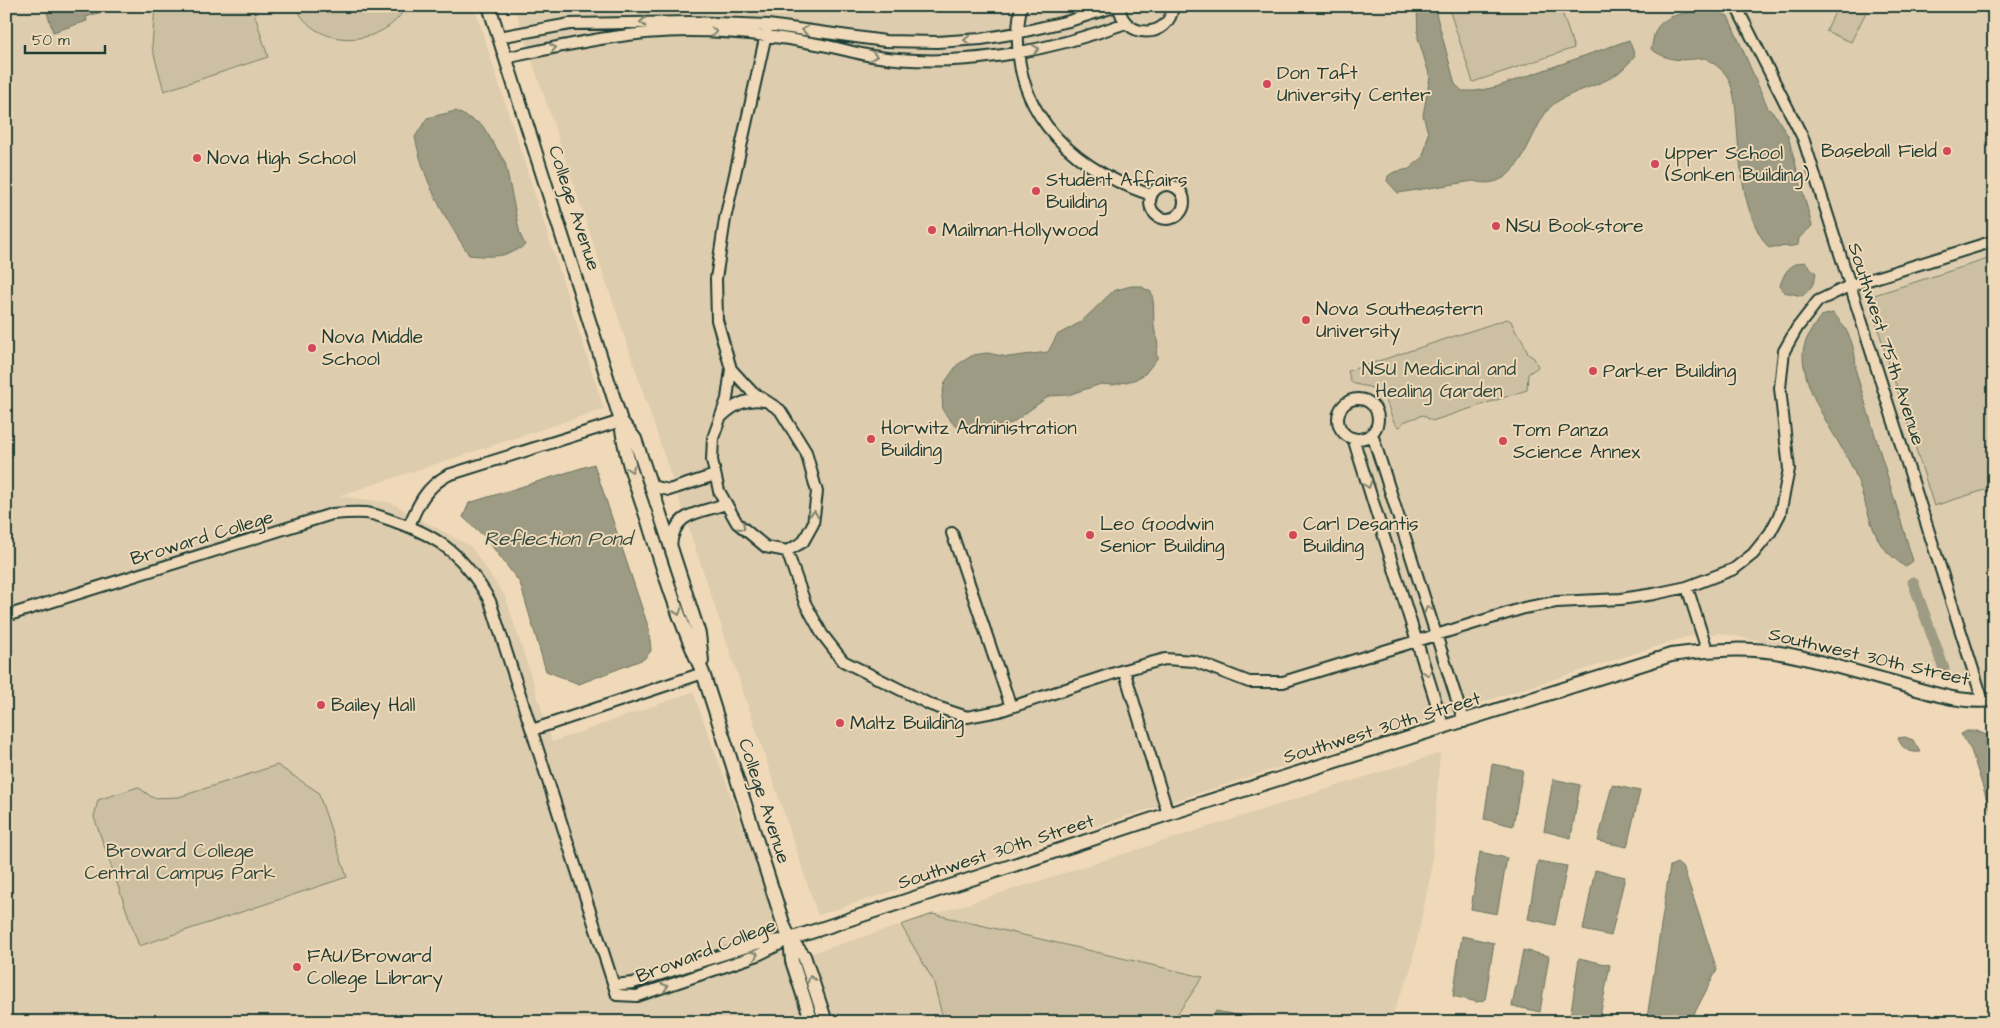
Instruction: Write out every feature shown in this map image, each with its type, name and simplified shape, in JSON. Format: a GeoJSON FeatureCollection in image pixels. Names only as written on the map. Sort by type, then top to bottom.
{"type":"FeatureCollection","features":[{"type":"Feature","properties":{"kind":"street","name":"College Avenue"},"geometry":{"type":"LineString","coordinates":[[488,6],[621,421],[623,444],[662,566],[687,638],[703,673],[784,926],[790,939],[804,956],[826,1022]]}},
{"type":"Feature","properties":{"kind":"street"},"geometry":{"type":"LineString","coordinates":[[1022,6],[1017,33],[1018,52],[1024,83],[1032,102],[1053,134],[1091,168],[1115,181],[1151,195]]}},
{"type":"Feature","properties":{"kind":"street"},"geometry":{"type":"LineString","coordinates":[[505,58],[598,39],[644,33],[689,31],[766,30],[885,41],[981,39],[1069,21],[1118,6],[1126,24],[1140,32],[1157,30],[1170,20],[1173,6]]}},
{"type":"Feature","properties":{"kind":"street","name":"Southwest 75th Avenue"},"geometry":{"type":"LineString","coordinates":[[1736,6],[1803,138],[1849,286],[1988,701]]}},
{"type":"Feature","properties":{"kind":"street"},"geometry":{"type":"LineString","coordinates":[[597,22],[598,39]]}},
{"type":"Feature","properties":{"kind":"street"},"geometry":{"type":"LineString","coordinates":[[499,37],[570,24],[597,22],[738,22],[872,56],[907,59],[965,59],[1018,52],[1069,41],[1126,24]]}},
{"type":"Feature","properties":{"kind":"street"},"geometry":{"type":"LineString","coordinates":[[731,369],[764,401],[780,410],[795,431],[806,452],[816,492],[813,524],[803,542],[787,551],[766,547],[738,523],[725,504],[715,475],[712,446],[727,399],[731,369],[717,320],[716,280],[725,219],[766,30]]}},
{"type":"Feature","properties":{"kind":"street"},"geometry":{"type":"LineString","coordinates":[[787,551],[805,603],[822,634],[843,661],[931,705],[967,717],[1011,707],[1124,670],[1165,659],[1179,659],[1209,666],[1243,681],[1266,684],[1283,682],[1524,608],[1548,603],[1621,599],[1688,587],[1734,569],[1753,554],[1770,533],[1780,514],[1789,468],[1780,388],[1784,351],[1797,328],[1818,301],[1849,286],[1994,241]]}},
{"type":"Feature","properties":{"kind":"street"},"geometry":{"type":"LineString","coordinates":[[1358,399],[1365,400],[1376,408],[1378,422],[1372,434],[1360,439],[1353,438],[1342,432],[1338,420],[1339,414],[1346,404],[1358,399]]}},
{"type":"Feature","properties":{"kind":"street"},"geometry":{"type":"LineString","coordinates":[[721,417],[739,404],[755,400],[764,401]]}},
{"type":"Feature","properties":{"kind":"street","name":"College Avenue"},"geometry":{"type":"LineString","coordinates":[[621,421],[635,439],[651,486],[699,634],[703,673]]}},
{"type":"Feature","properties":{"kind":"street"},"geometry":{"type":"LineString","coordinates":[[409,526],[424,494],[430,486],[448,475],[621,421]]}},
{"type":"Feature","properties":{"kind":"street"},"geometry":{"type":"LineString","coordinates":[[1372,434],[1464,722]]}},
{"type":"Feature","properties":{"kind":"street"},"geometry":{"type":"LineString","coordinates":[[1353,438],[1418,640],[1444,728]]}},
{"type":"Feature","properties":{"kind":"street"},"geometry":{"type":"LineString","coordinates":[[651,486],[669,490],[715,475]]}},
{"type":"Feature","properties":{"kind":"street"},"geometry":{"type":"LineString","coordinates":[[671,548],[673,532],[681,520],[725,504]]}},
{"type":"Feature","properties":{"kind":"street","name":"Broward College"},"geometry":{"type":"LineString","coordinates":[[6,616],[332,514],[368,513],[409,526],[448,547],[480,584],[490,601],[616,990],[766,941],[790,939]]}},
{"type":"Feature","properties":{"kind":"street"},"geometry":{"type":"LineString","coordinates":[[952,533],[1011,707]]}},
{"type":"Feature","properties":{"kind":"street"},"geometry":{"type":"LineString","coordinates":[[1688,587],[1707,650]]}},
{"type":"Feature","properties":{"kind":"street","name":"Southwest 30th Street"},"geometry":{"type":"LineString","coordinates":[[790,939],[1168,814],[1671,655],[1720,648],[1764,650],[1798,656],[1941,696],[1988,701]]}},
{"type":"Feature","properties":{"kind":"street"},"geometry":{"type":"LineString","coordinates":[[1124,670],[1168,814]]}},
{"type":"Feature","properties":{"kind":"street"},"geometry":{"type":"LineString","coordinates":[[532,730],[703,673]]}},
{"type":"Feature","properties":{"kind":"street","name":"College Avenue"},"geometry":{"type":"LineString","coordinates":[[790,939],[792,961],[812,1022]]}},
{"type":"Feature","properties":{"kind":"shaded area"},"geometry":{"type":"Polygon","coordinates":[[[6,6],[474,6],[604,409],[338,496],[391,503],[471,547],[506,598],[552,742],[693,692],[791,960],[1440,753],[1431,873],[1410,972],[1389,1022],[6,1022],[6,6]]]}},
{"type":"Feature","properties":{"kind":"shaded area","name":"Nova Southeastern University"},"geometry":{"type":"Polygon","coordinates":[[[514,6],[1994,6],[1994,687],[1719,633],[1686,637],[818,915],[514,6]]]}},
{"type":"Feature","properties":{"kind":"green space"},"geometry":{"type":"Polygon","coordinates":[[[155,6],[252,6],[268,57],[164,91],[152,47],[155,6]]]}},
{"type":"Feature","properties":{"kind":"green space"},"geometry":{"type":"Polygon","coordinates":[[[296,6],[406,6],[396,20],[383,30],[367,36],[350,39],[333,37],[318,31],[305,21],[296,6]]]}},
{"type":"Feature","properties":{"kind":"green space"},"geometry":{"type":"Polygon","coordinates":[[[1448,6],[1560,6],[1574,48],[1473,82],[1448,6]]]}},
{"type":"Feature","properties":{"kind":"green space"},"geometry":{"type":"Polygon","coordinates":[[[1838,6],[1869,6],[1851,42],[1826,31],[1838,6]]]}},
{"type":"Feature","properties":{"kind":"green space"},"geometry":{"type":"Polygon","coordinates":[[[1994,257],[1994,487],[1934,506],[1868,297],[1994,257]]]}},
{"type":"Feature","properties":{"kind":"green space","name":"NSU Medicinal and Healing Garden"},"geometry":{"type":"Polygon","coordinates":[[[1507,319],[1511,321],[1522,339],[1528,354],[1534,358],[1538,367],[1528,374],[1527,390],[1432,421],[1423,415],[1403,422],[1398,427],[1384,397],[1380,393],[1372,388],[1351,382],[1348,371],[1507,319]]]}},
{"type":"Feature","properties":{"kind":"green space","name":"Broward College Central Campus Park"},"geometry":{"type":"Polygon","coordinates":[[[277,765],[318,792],[347,877],[139,946],[94,817],[98,800],[138,787],[153,798],[179,797],[277,765]]]}},
{"type":"Feature","properties":{"kind":"green space"},"geometry":{"type":"Polygon","coordinates":[[[933,914],[1203,977],[1172,1022],[938,1022],[943,1019],[933,980],[901,925],[933,914]]]}},
{"type":"Feature","properties":{"kind":"water"},"geometry":{"type":"Polygon","coordinates":[[[45,6],[103,6],[104,11],[86,17],[87,21],[53,32],[45,6]]]}},
{"type":"Feature","properties":{"kind":"water"},"geometry":{"type":"Polygon","coordinates":[[[1417,6],[1434,6],[1455,84],[1462,91],[1476,91],[1496,87],[1629,40],[1635,56],[1612,77],[1552,105],[1540,122],[1520,160],[1512,171],[1501,179],[1489,183],[1473,181],[1398,193],[1387,181],[1388,176],[1394,172],[1409,169],[1422,158],[1428,133],[1423,115],[1430,77],[1418,38],[1417,6]]]}},
{"type":"Feature","properties":{"kind":"water"},"geometry":{"type":"Polygon","coordinates":[[[1714,11],[1728,16],[1768,108],[1776,116],[1788,136],[1812,226],[1799,238],[1798,245],[1769,248],[1753,222],[1744,190],[1734,95],[1726,75],[1718,66],[1705,58],[1671,59],[1651,49],[1656,30],[1667,19],[1682,14],[1714,11]]]}},
{"type":"Feature","properties":{"kind":"water"},"geometry":{"type":"Polygon","coordinates":[[[456,111],[482,125],[505,162],[520,234],[525,245],[512,252],[491,256],[469,255],[436,199],[424,170],[415,137],[427,118],[456,111]]]}},
{"type":"Feature","properties":{"kind":"water"},"geometry":{"type":"Polygon","coordinates":[[[1805,262],[1816,273],[1810,289],[1802,296],[1784,292],[1780,286],[1783,276],[1795,264],[1805,262]]]}},
{"type":"Feature","properties":{"kind":"water"},"geometry":{"type":"Polygon","coordinates":[[[1131,286],[1140,286],[1151,292],[1153,300],[1154,328],[1158,342],[1156,354],[1158,357],[1145,374],[1134,380],[1113,385],[1101,384],[1068,395],[1049,396],[1012,423],[983,430],[975,431],[955,426],[943,411],[942,396],[945,382],[957,365],[973,355],[987,353],[1008,357],[1048,352],[1057,335],[1081,322],[1113,291],[1131,286]]]}},
{"type":"Feature","properties":{"kind":"water"},"geometry":{"type":"Polygon","coordinates":[[[1833,313],[1844,326],[1851,340],[1855,355],[1856,372],[1913,561],[1905,567],[1888,553],[1880,543],[1872,526],[1854,471],[1809,387],[1803,357],[1804,346],[1821,316],[1833,313]]]}},
{"type":"Feature","properties":{"kind":"water","name":"Reflection Pond"},"geometry":{"type":"Polygon","coordinates":[[[594,464],[649,629],[651,651],[644,659],[579,684],[546,671],[520,583],[485,537],[463,517],[469,503],[594,464]]]}},
{"type":"Feature","properties":{"kind":"water"},"geometry":{"type":"Polygon","coordinates":[[[1967,731],[1977,731],[1991,737],[1994,746],[1994,822],[1971,750],[1961,734],[1967,731]]]}},
{"type":"Feature","properties":{"kind":"water"},"geometry":{"type":"Polygon","coordinates":[[[1905,737],[1913,740],[1920,752],[1912,752],[1904,748],[1898,738],[1905,737]]]}},
{"type":"Feature","properties":{"kind":"water"},"geometry":{"type":"Polygon","coordinates":[[[1492,764],[1523,770],[1513,826],[1484,819],[1492,764]]]}},
{"type":"Feature","properties":{"kind":"water"},"geometry":{"type":"Polygon","coordinates":[[[1553,779],[1580,785],[1571,838],[1544,831],[1553,779]]]}},
{"type":"Feature","properties":{"kind":"water"},"geometry":{"type":"Polygon","coordinates":[[[1612,785],[1640,791],[1627,847],[1598,841],[1612,785]]]}},
{"type":"Feature","properties":{"kind":"water"},"geometry":{"type":"Polygon","coordinates":[[[1480,852],[1507,858],[1497,914],[1471,909],[1480,852]]]}},
{"type":"Feature","properties":{"kind":"water"},"geometry":{"type":"Polygon","coordinates":[[[1538,861],[1567,866],[1555,925],[1528,919],[1538,861]]]}},
{"type":"Feature","properties":{"kind":"water"},"geometry":{"type":"Polygon","coordinates":[[[1677,863],[1684,869],[1717,970],[1694,1014],[1672,1018],[1647,1018],[1670,866],[1677,863]]]}},
{"type":"Feature","properties":{"kind":"water"},"geometry":{"type":"Polygon","coordinates":[[[1595,870],[1625,877],[1611,936],[1583,930],[1595,870]]]}},
{"type":"Feature","properties":{"kind":"water"},"geometry":{"type":"Polygon","coordinates":[[[1462,936],[1494,943],[1485,1000],[1477,1002],[1453,996],[1462,936]]]}},
{"type":"Feature","properties":{"kind":"water"},"geometry":{"type":"Polygon","coordinates":[[[1523,950],[1549,956],[1540,1012],[1512,1006],[1523,950]]]}},
{"type":"Feature","properties":{"kind":"water"},"geometry":{"type":"Polygon","coordinates":[[[1579,958],[1610,965],[1599,1022],[1570,1018],[1579,958]]]}},
{"type":"Feature","properties":{"kind":"water"},"geometry":{"type":"Polygon","coordinates":[[[1216,1011],[1271,1022],[1210,1022],[1216,1011]]]}},
{"type":"Feature","properties":{"kind":"waterway"},"geometry":{"type":"LineString","coordinates":[[1913,582],[1944,669]]}},
{"type":"Feature","properties":{"kind":"place","name":"Don Taft University Center"},"geometry":{"type":"Point","coordinates":[1267,84]}},
{"type":"Feature","properties":{"kind":"place","name":"Baseball Field"},"geometry":{"type":"Point","coordinates":[1947,151]}},
{"type":"Feature","properties":{"kind":"place","name":"Nova High School"},"geometry":{"type":"Point","coordinates":[197,158]}},
{"type":"Feature","properties":{"kind":"place","name":"Upper School (Sonken Building)"},"geometry":{"type":"Point","coordinates":[1655,164]}},
{"type":"Feature","properties":{"kind":"place","name":"Student Affairs Building"},"geometry":{"type":"Point","coordinates":[1036,191]}},
{"type":"Feature","properties":{"kind":"place","name":"NSU Bookstore"},"geometry":{"type":"Point","coordinates":[1496,226]}},
{"type":"Feature","properties":{"kind":"place","name":"Mailman-Hollywood"},"geometry":{"type":"Point","coordinates":[932,230]}},
{"type":"Feature","properties":{"kind":"place","name":"Nova Southeastern University"},"geometry":{"type":"Point","coordinates":[1306,320]}},
{"type":"Feature","properties":{"kind":"place","name":"Nova Middle School"},"geometry":{"type":"Point","coordinates":[312,348]}},
{"type":"Feature","properties":{"kind":"place","name":"Parker Building"},"geometry":{"type":"Point","coordinates":[1593,371]}},
{"type":"Feature","properties":{"kind":"place","name":"Horwitz Administration Building"},"geometry":{"type":"Point","coordinates":[871,439]}},
{"type":"Feature","properties":{"kind":"place","name":"Tom Panza Science Annex"},"geometry":{"type":"Point","coordinates":[1503,441]}},
{"type":"Feature","properties":{"kind":"place","name":"Leo Goodwin Senior Building"},"geometry":{"type":"Point","coordinates":[1090,535]}},
{"type":"Feature","properties":{"kind":"place","name":"Carl Desantis Building"},"geometry":{"type":"Point","coordinates":[1293,535]}},
{"type":"Feature","properties":{"kind":"place","name":"Bailey Hall"},"geometry":{"type":"Point","coordinates":[321,705]}},
{"type":"Feature","properties":{"kind":"place","name":"Maltz Building"},"geometry":{"type":"Point","coordinates":[840,723]}},
{"type":"Feature","properties":{"kind":"place","name":"FAU/Broward College Library"},"geometry":{"type":"Point","coordinates":[297,967]}}]}
